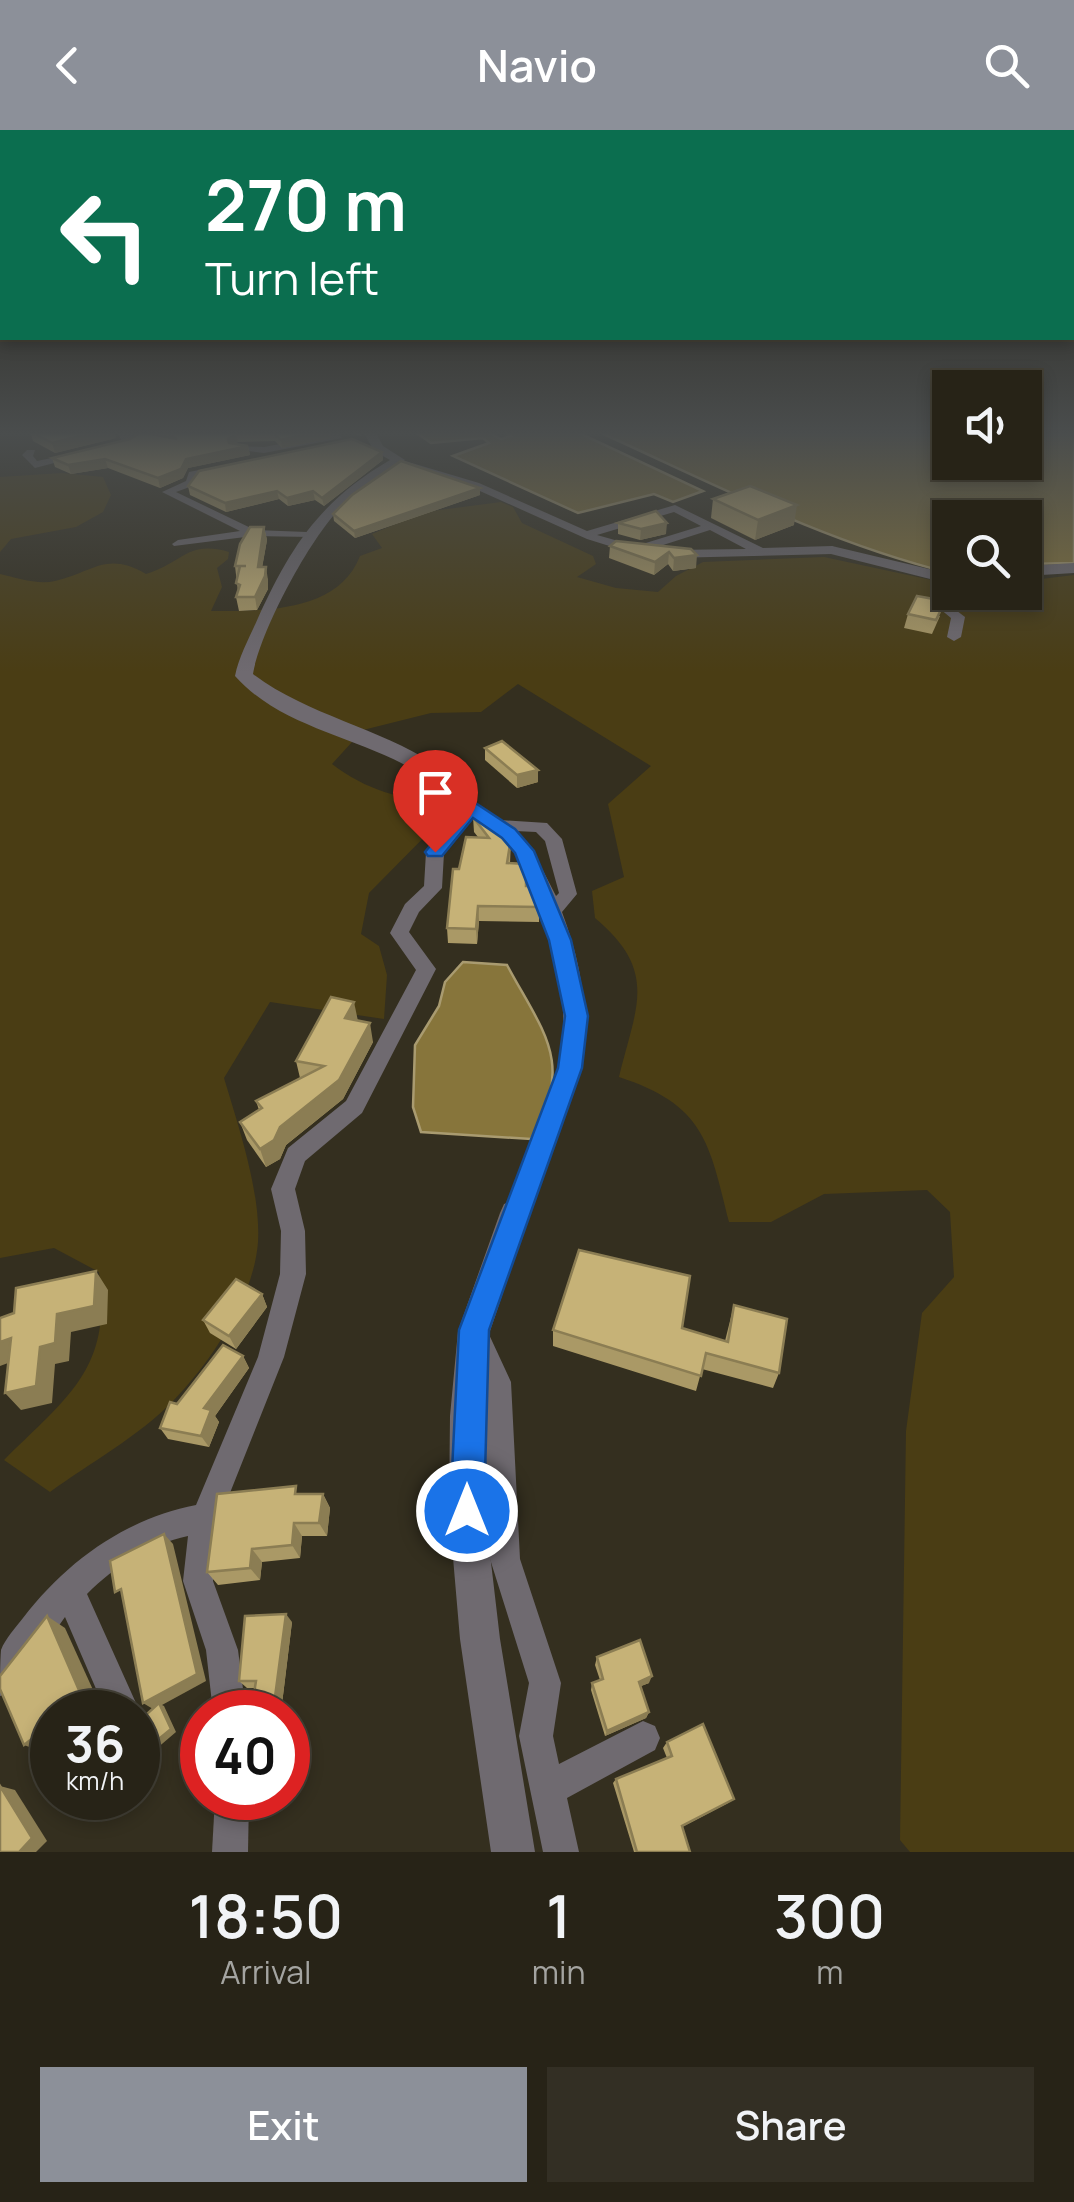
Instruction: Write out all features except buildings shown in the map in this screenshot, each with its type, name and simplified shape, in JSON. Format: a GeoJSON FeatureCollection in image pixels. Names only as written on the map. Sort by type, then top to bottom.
{"type":"FeatureCollection","features":[{"type":"Feature","properties":{"kind":"street"},"geometry":{"type":"LineString","coordinates":[[207,511],[252,533]]}},
{"type":"Feature","properties":{"kind":"street"},"geometry":{"type":"LineString","coordinates":[[328,511],[308,535],[244,676],[305,718],[426,762],[470,808],[496,825],[524,851],[551,913],[571,977],[576,1016],[570,1068],[474,1330],[467,1511],[480,1639],[512,1852]]}},
{"type":"Feature","properties":{"kind":"street"},"geometry":{"type":"LineString","coordinates":[[534,511],[586,535],[637,550],[832,550],[932,575]]}},
{"type":"Feature","properties":{"kind":"street"},"geometry":{"type":"LineString","coordinates":[[586,535],[664,511]]}},
{"type":"Feature","properties":{"kind":"street"},"geometry":{"type":"LineString","coordinates":[[682,511],[763,552]]}},
{"type":"Feature","properties":{"kind":"street"},"geometry":{"type":"LineString","coordinates":[[637,550],[711,526]]}},
{"type":"Feature","properties":{"kind":"street"},"geometry":{"type":"LineString","coordinates":[[178,544],[252,533],[308,535]]}},
{"type":"Feature","properties":{"kind":"street"},"geometry":{"type":"LineString","coordinates":[[1042,570],[1074,568]]}},
{"type":"Feature","properties":{"kind":"street"},"geometry":{"type":"LineString","coordinates":[[949,610],[958,617],[954,637]]}},
{"type":"Feature","properties":{"kind":"street"},"geometry":{"type":"LineString","coordinates":[[227,1690],[222,1650],[198,1581],[205,1518],[271,1358],[293,1274],[293,1231],[283,1188],[296,1155],[354,1107],[397,1022],[414,999],[426,970],[400,933],[412,908],[433,888],[435,852],[470,808]]}},
{"type":"Feature","properties":{"kind":"street"},"geometry":{"type":"LineString","coordinates":[[496,825],[542,827],[553,838],[568,894],[551,913]]}},
{"type":"Feature","properties":{"kind":"street"},"geometry":{"type":"LineString","coordinates":[[474,1330],[498,1382],[506,1559],[545,1682],[536,1736],[561,1852]]}},
{"type":"Feature","properties":{"kind":"street"},"geometry":{"type":"LineString","coordinates":[[0,1680],[33,1625],[120,1544],[169,1522],[205,1518]]}},
{"type":"Feature","properties":{"kind":"street"},"geometry":{"type":"LineString","coordinates":[[70,1591],[113,1690]]}},
{"type":"Feature","properties":{"kind":"street"},"geometry":{"type":"LineString","coordinates":[[548,1789],[642,1738]]}},
{"type":"Feature","properties":{"kind":"street"},"geometry":{"type":"LineString","coordinates":[[230,1852],[231,1820]]}},
{"type":"Feature","properties":{"kind":"shaded area"},"geometry":{"type":"Polygon","coordinates":[[[0,511],[103,511],[76,527],[11,539],[0,552],[0,511]]]}},
{"type":"Feature","properties":{"kind":"shaded area"},"geometry":{"type":"Polygon","coordinates":[[[515,511],[522,523],[593,556],[596,564],[577,577],[616,588],[658,592],[676,576],[703,562],[824,557],[932,580],[932,610],[1042,610],[1042,579],[1074,575],[1074,1852],[910,1852],[900,1840],[906,1431],[922,1313],[954,1277],[950,1212],[927,1190],[824,1194],[771,1222],[729,1222],[708,1148],[686,1114],[669,1100],[619,1077],[636,1010],[635,973],[615,937],[595,918],[592,891],[624,877],[608,804],[651,766],[518,684],[481,712],[431,713],[363,730],[332,764],[371,787],[398,796],[443,801],[450,811],[369,893],[361,934],[379,946],[387,975],[384,1019],[270,1002],[224,1078],[252,1181],[258,1242],[249,1284],[216,1348],[160,1414],[50,1492],[4,1460],[80,1379],[99,1334],[101,1305],[99,1272],[54,1248],[0,1258],[0,574],[48,582],[120,564],[146,574],[194,551],[215,549],[229,552],[228,559],[217,568],[222,587],[211,611],[275,609],[335,589],[360,556],[382,548],[372,534],[424,512],[515,511]]]}},
{"type":"Feature","properties":{"kind":"shaded area"},"geometry":{"type":"Polygon","coordinates":[[[775,511],[932,511],[932,568],[859,545],[775,511]]]}},
{"type":"Feature","properties":{"kind":"shaded area"},"geometry":{"type":"Polygon","coordinates":[[[1042,511],[1074,511],[1074,563],[1042,564],[1042,511]]]}},
{"type":"Feature","properties":{"kind":"shaded area"},"geometry":{"type":"Polygon","coordinates":[[[463,962],[507,965],[542,1030],[552,1068],[551,1089],[531,1139],[421,1132],[413,1107],[415,1045],[439,1006],[445,982],[463,962]]]}},
{"type":"Feature","properties":{"kind":"route"},"geometry":{"type":"LineString","coordinates":[[435,852],[470,808],[508,833],[524,851],[550,908],[571,977],[576,1016],[570,1068],[474,1330],[467,1511]]}}]}
